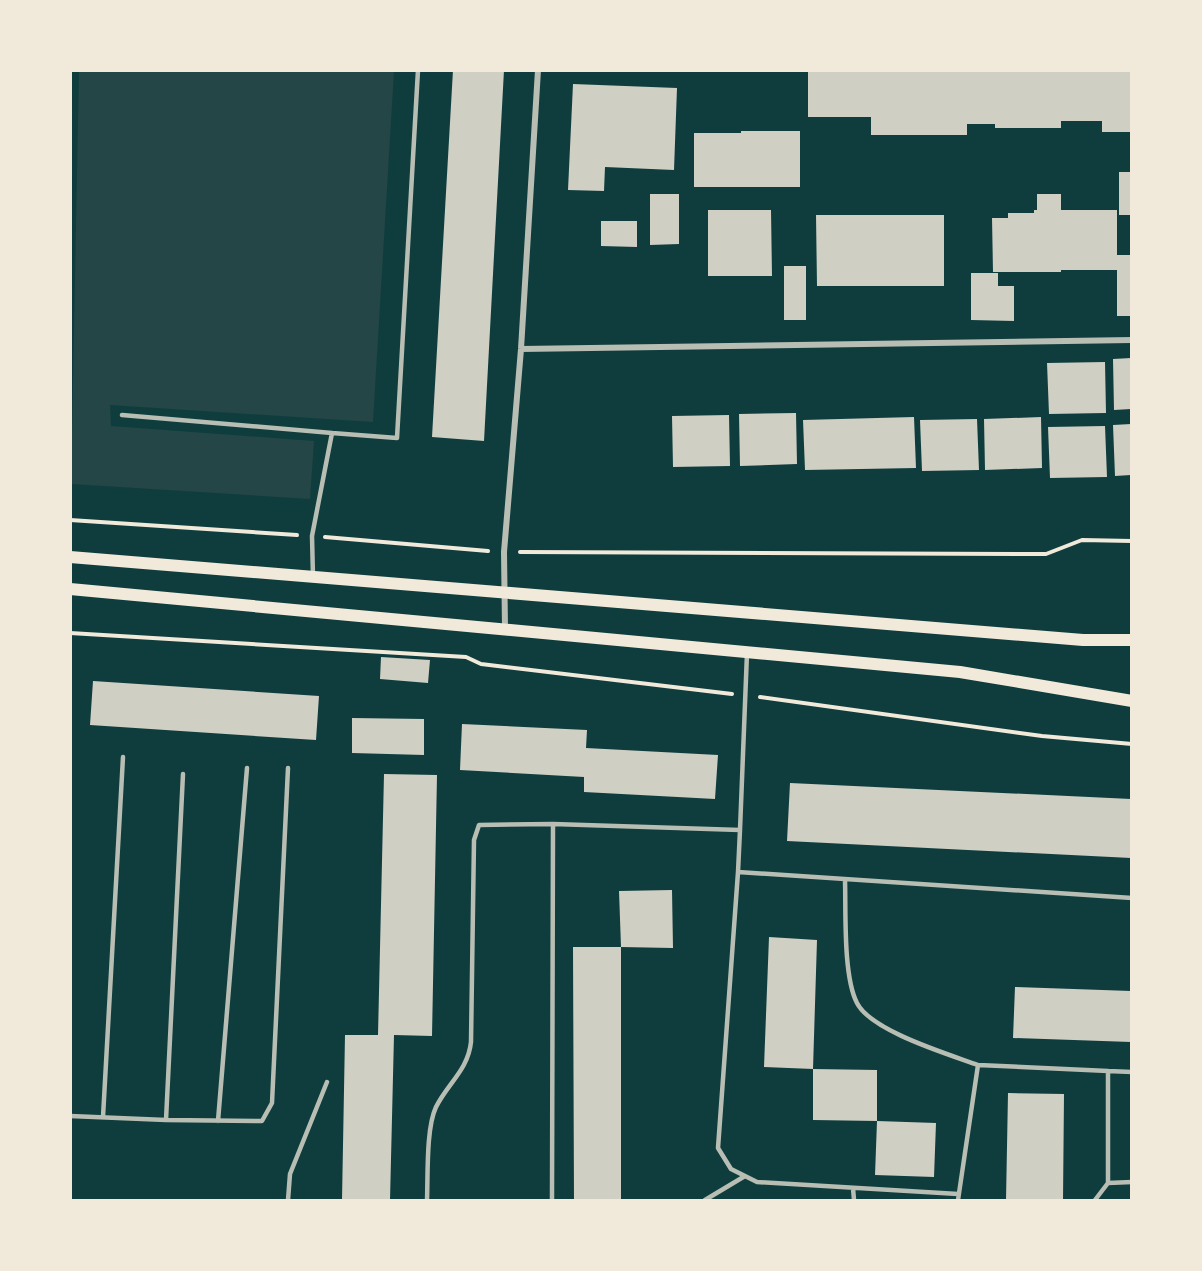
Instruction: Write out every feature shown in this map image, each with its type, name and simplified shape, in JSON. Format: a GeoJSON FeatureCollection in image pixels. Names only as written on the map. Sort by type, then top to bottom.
{"type":"FeatureCollection","features":[{"type":"Feature","properties":{"kind":"main road"},"geometry":{"type":"LineString","coordinates":[[70,557],[1083,640],[1131,640]]}},
{"type":"Feature","properties":{"kind":"main road"},"geometry":{"type":"LineString","coordinates":[[70,589],[960,672],[1131,701]]}},
{"type":"Feature","properties":{"kind":"street"},"geometry":{"type":"LineString","coordinates":[[505,629],[504,552],[538,70]]}},
{"type":"Feature","properties":{"kind":"street"},"geometry":{"type":"LineString","coordinates":[[520,349],[1131,340]]}},
{"type":"Feature","properties":{"kind":"lane"},"geometry":{"type":"LineString","coordinates":[[122,415],[397,438],[418,70]]}},
{"type":"Feature","properties":{"kind":"lane"},"geometry":{"type":"LineString","coordinates":[[313,577],[312,536],[332,433]]}},
{"type":"Feature","properties":{"kind":"lane"},"geometry":{"type":"LineString","coordinates":[[747,652],[738,872],[718,1148],[731,1169],[758,1182],[958,1197],[978,1065]]}},
{"type":"Feature","properties":{"kind":"lane"},"geometry":{"type":"LineString","coordinates":[[103,1117],[123,757]]}},
{"type":"Feature","properties":{"kind":"lane"},"geometry":{"type":"LineString","coordinates":[[218,1121],[247,768]]}},
{"type":"Feature","properties":{"kind":"lane"},"geometry":{"type":"LineString","coordinates":[[70,1116],[262,1121],[272,1103],[288,768]]}},
{"type":"Feature","properties":{"kind":"lane"},"geometry":{"type":"LineString","coordinates":[[166,1120],[183,774]]}},
{"type":"Feature","properties":{"kind":"lane"},"geometry":{"type":"LineString","coordinates":[[428,1200],[430,1138],[435,1108],[469,1058],[474,840],[478,825],[553,824],[740,830]]}},
{"type":"Feature","properties":{"kind":"lane"},"geometry":{"type":"LineString","coordinates":[[552,1200],[553,824]]}},
{"type":"Feature","properties":{"kind":"lane"},"geometry":{"type":"LineString","coordinates":[[738,872],[1131,898]]}},
{"type":"Feature","properties":{"kind":"lane"},"geometry":{"type":"LineString","coordinates":[[845,880],[849,978],[857,1004],[874,1022],[923,1045],[978,1065],[1131,1072]]}},
{"type":"Feature","properties":{"kind":"lane"},"geometry":{"type":"LineString","coordinates":[[1095,1200],[1108,1183],[1108,1071]]}},
{"type":"Feature","properties":{"kind":"lane"},"geometry":{"type":"LineString","coordinates":[[288,1200],[290,1174],[327,1083]]}},
{"type":"Feature","properties":{"kind":"lane"},"geometry":{"type":"LineString","coordinates":[[705,1200],[746,1176]]}},
{"type":"Feature","properties":{"kind":"lane"},"geometry":{"type":"LineString","coordinates":[[1108,1183],[1131,1182]]}},
{"type":"Feature","properties":{"kind":"lane"},"geometry":{"type":"LineString","coordinates":[[853,1188],[854,1200]]}},
{"type":"Feature","properties":{"kind":"path"},"geometry":{"type":"LineString","coordinates":[[70,520],[312,536],[504,552],[1046,554],[1082,540],[1131,541]]}},
{"type":"Feature","properties":{"kind":"path"},"geometry":{"type":"LineString","coordinates":[[70,633],[466,657],[481,663],[745,695],[1042,736],[1131,744]]}},
{"type":"Feature","properties":{"kind":"shaded area"},"geometry":{"type":"Polygon","coordinates":[[[79,71],[394,71],[373,422],[110,405],[111,426],[314,441],[310,499],[71,484],[79,71]]]}},
{"type":"Feature","properties":{"kind":"building"},"geometry":{"type":"Polygon","coordinates":[[[453,70],[504,70],[484,441],[432,437],[453,70]]]}},
{"type":"Feature","properties":{"kind":"building"},"geometry":{"type":"Polygon","coordinates":[[[808,70],[1131,70],[1131,132],[1102,132],[1102,121],[1061,121],[1061,128],[995,128],[995,124],[967,124],[967,135],[871,135],[871,117],[808,117],[808,70]]]}},
{"type":"Feature","properties":{"kind":"building"},"geometry":{"type":"Polygon","coordinates":[[[573,84],[677,88],[674,170],[605,167],[604,191],[568,190],[573,84]]]}},
{"type":"Feature","properties":{"kind":"building"},"geometry":{"type":"Polygon","coordinates":[[[741,131],[800,131],[800,187],[694,187],[694,133],[741,133],[741,131]]]}},
{"type":"Feature","properties":{"kind":"building"},"geometry":{"type":"Polygon","coordinates":[[[1119,172],[1131,172],[1131,215],[1119,215],[1119,172]]]}},
{"type":"Feature","properties":{"kind":"building"},"geometry":{"type":"Polygon","coordinates":[[[650,194],[679,194],[679,244],[650,245],[650,194]]]}},
{"type":"Feature","properties":{"kind":"building"},"geometry":{"type":"Polygon","coordinates":[[[1037,194],[1061,194],[1061,210],[1117,210],[1117,255],[1131,255],[1131,316],[1117,316],[1117,270],[993,272],[992,218],[1008,218],[1008,213],[1034,213],[1034,210],[1037,210],[1037,194]]]}},
{"type":"Feature","properties":{"kind":"building"},"geometry":{"type":"Polygon","coordinates":[[[708,210],[771,210],[772,276],[708,276],[708,210]]]}},
{"type":"Feature","properties":{"kind":"building"},"geometry":{"type":"Polygon","coordinates":[[[816,215],[944,215],[944,286],[817,286],[816,215]]]}},
{"type":"Feature","properties":{"kind":"building"},"geometry":{"type":"Polygon","coordinates":[[[601,221],[637,221],[637,247],[601,246],[601,221]]]}},
{"type":"Feature","properties":{"kind":"building"},"geometry":{"type":"Polygon","coordinates":[[[784,266],[806,266],[806,320],[784,320],[784,266]]]}},
{"type":"Feature","properties":{"kind":"building"},"geometry":{"type":"Polygon","coordinates":[[[971,273],[998,273],[998,286],[1014,286],[1014,321],[971,320],[971,273]]]}},
{"type":"Feature","properties":{"kind":"building"},"geometry":{"type":"Polygon","coordinates":[[[1131,358],[1131,409],[1114,410],[1113,359],[1131,358]]]}},
{"type":"Feature","properties":{"kind":"building"},"geometry":{"type":"Polygon","coordinates":[[[1105,362],[1106,413],[1049,414],[1047,363],[1105,362]]]}},
{"type":"Feature","properties":{"kind":"building"},"geometry":{"type":"Polygon","coordinates":[[[796,413],[797,464],[740,466],[739,414],[796,413]]]}},
{"type":"Feature","properties":{"kind":"building"},"geometry":{"type":"Polygon","coordinates":[[[729,415],[730,466],[673,467],[672,416],[729,415]]]}},
{"type":"Feature","properties":{"kind":"building"},"geometry":{"type":"Polygon","coordinates":[[[914,417],[916,468],[805,470],[803,420],[914,417]]]}},
{"type":"Feature","properties":{"kind":"building"},"geometry":{"type":"Polygon","coordinates":[[[1041,417],[1042,468],[985,470],[984,419],[1041,417]]]}},
{"type":"Feature","properties":{"kind":"building"},"geometry":{"type":"Polygon","coordinates":[[[977,419],[979,470],[922,471],[920,420],[977,419]]]}},
{"type":"Feature","properties":{"kind":"building"},"geometry":{"type":"Polygon","coordinates":[[[1131,424],[1131,475],[1115,476],[1113,425],[1131,424]]]}},
{"type":"Feature","properties":{"kind":"building"},"geometry":{"type":"Polygon","coordinates":[[[1105,426],[1107,477],[1050,478],[1048,427],[1105,426]]]}},
{"type":"Feature","properties":{"kind":"building"},"geometry":{"type":"Polygon","coordinates":[[[381,657],[430,660],[428,683],[380,679],[381,657]]]}},
{"type":"Feature","properties":{"kind":"building"},"geometry":{"type":"Polygon","coordinates":[[[93,681],[319,696],[316,740],[90,725],[93,681]]]}},
{"type":"Feature","properties":{"kind":"building"},"geometry":{"type":"Polygon","coordinates":[[[352,718],[424,719],[424,755],[352,753],[352,718]]]}},
{"type":"Feature","properties":{"kind":"building"},"geometry":{"type":"Polygon","coordinates":[[[462,724],[587,730],[586,748],[718,755],[715,799],[584,792],[584,777],[460,770],[462,724]]]}},
{"type":"Feature","properties":{"kind":"building"},"geometry":{"type":"Polygon","coordinates":[[[384,774],[437,775],[432,1036],[394,1035],[390,1200],[342,1200],[345,1035],[378,1035],[384,774]]]}},
{"type":"Feature","properties":{"kind":"building"},"geometry":{"type":"Polygon","coordinates":[[[790,783],[1131,799],[1131,858],[787,841],[790,783]]]}},
{"type":"Feature","properties":{"kind":"building"},"geometry":{"type":"Polygon","coordinates":[[[672,890],[673,948],[621,947],[619,891],[672,890]]]}},
{"type":"Feature","properties":{"kind":"building"},"geometry":{"type":"Polygon","coordinates":[[[769,937],[817,940],[813,1069],[764,1067],[769,937]]]}},
{"type":"Feature","properties":{"kind":"building"},"geometry":{"type":"Polygon","coordinates":[[[573,947],[621,947],[621,1200],[574,1200],[573,947]]]}},
{"type":"Feature","properties":{"kind":"building"},"geometry":{"type":"Polygon","coordinates":[[[1015,987],[1131,991],[1131,1042],[1013,1038],[1015,987]]]}},
{"type":"Feature","properties":{"kind":"building"},"geometry":{"type":"Polygon","coordinates":[[[813,1069],[877,1070],[877,1121],[813,1120],[813,1069]]]}},
{"type":"Feature","properties":{"kind":"building"},"geometry":{"type":"Polygon","coordinates":[[[1008,1093],[1064,1094],[1063,1200],[1006,1200],[1008,1093]]]}},
{"type":"Feature","properties":{"kind":"building"},"geometry":{"type":"Polygon","coordinates":[[[877,1121],[936,1123],[934,1177],[875,1175],[877,1121]]]}}]}
